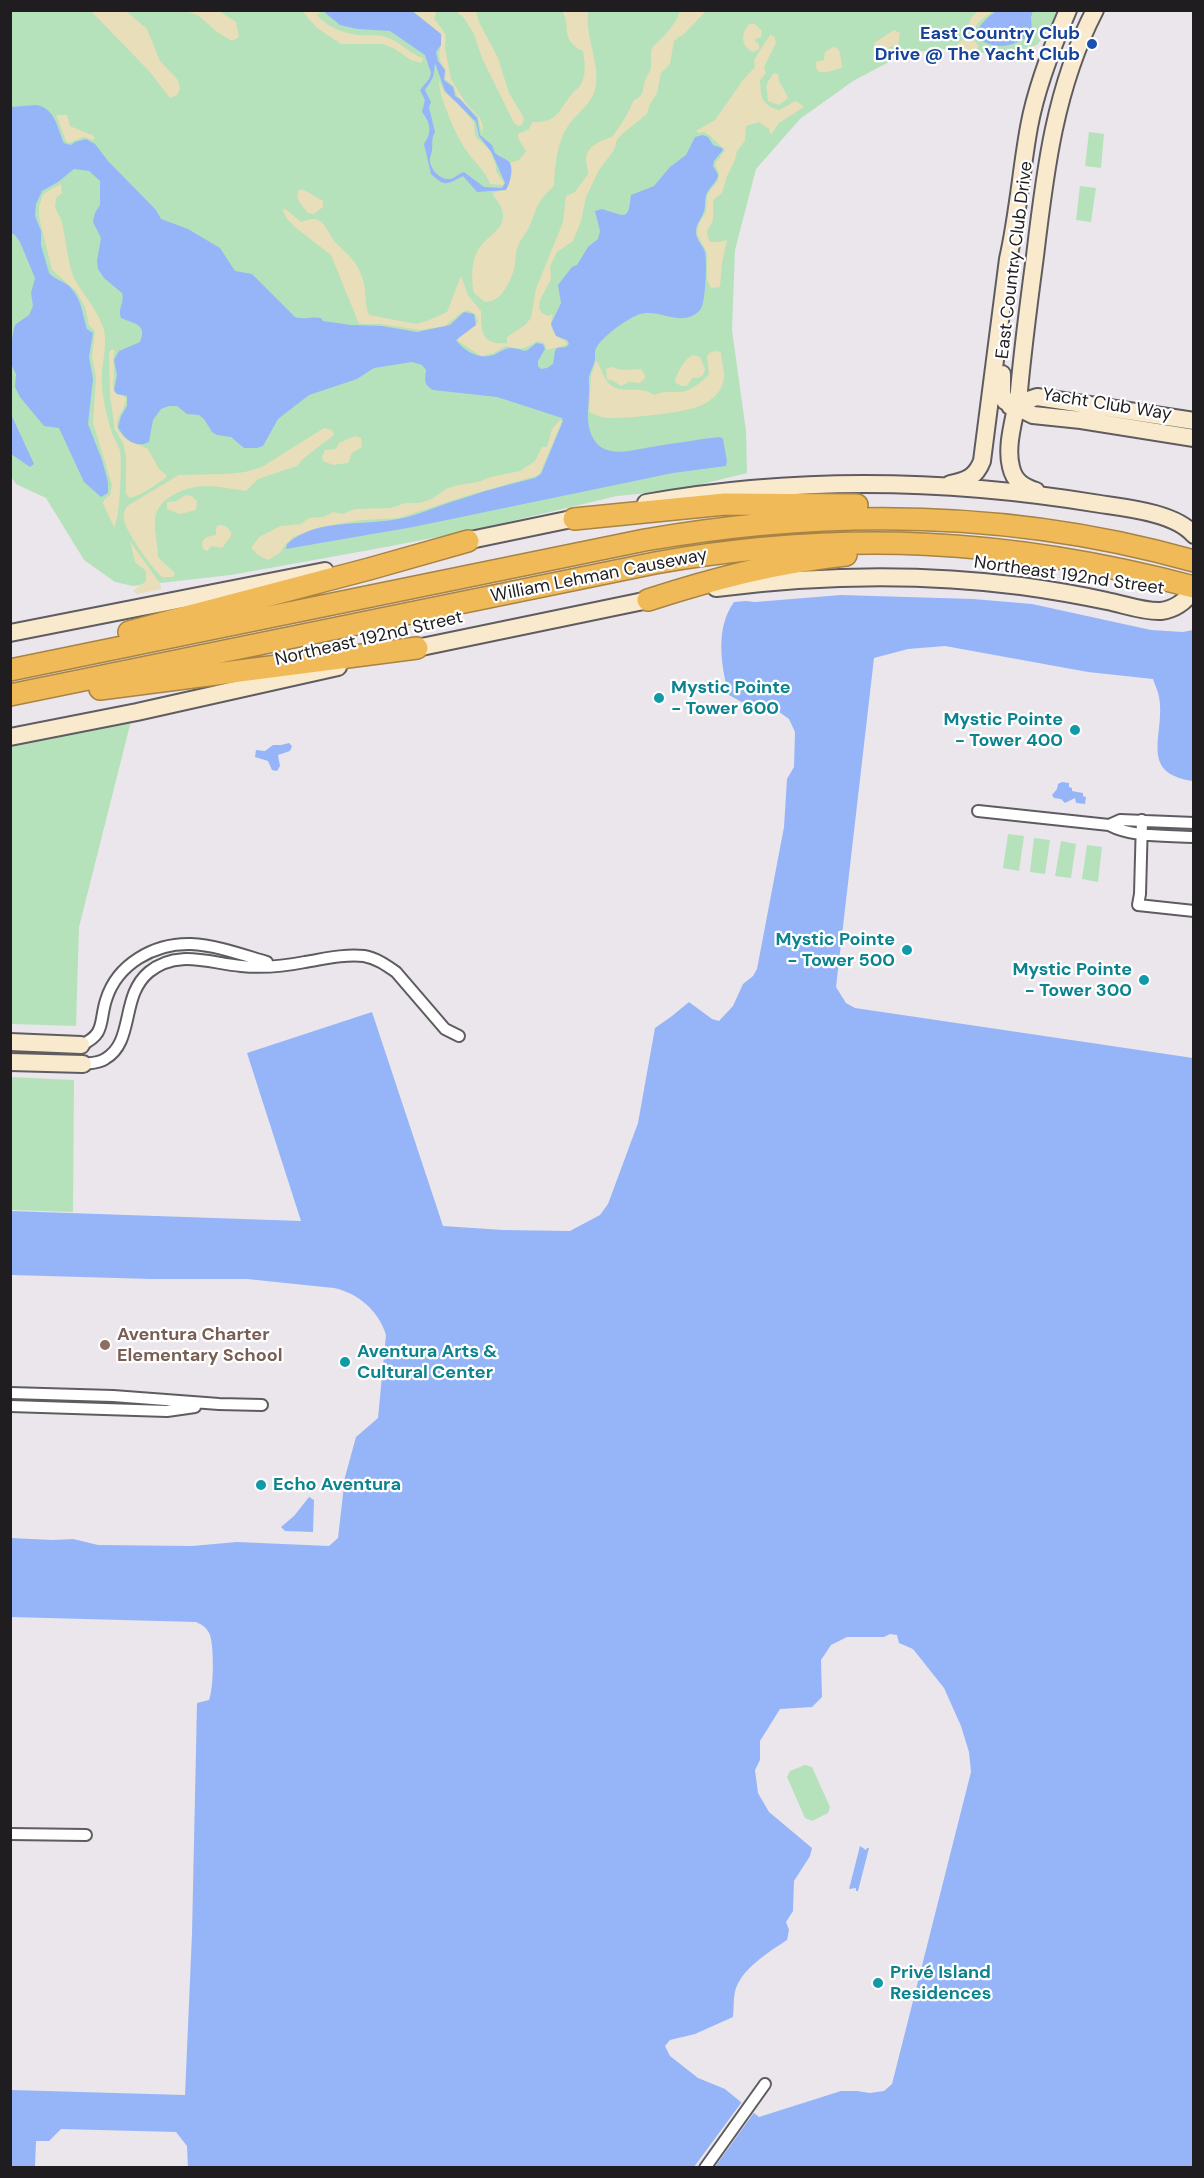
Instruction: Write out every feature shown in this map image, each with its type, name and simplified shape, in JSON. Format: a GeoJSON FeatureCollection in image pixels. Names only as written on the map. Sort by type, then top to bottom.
{"type":"FeatureCollection","features":[{"type":"Feature","properties":{"kind":"highway"},"geometry":{"type":"LineString","coordinates":[[574,519],[725,504],[822,504],[897,507],[976,522]]}},
{"type":"Feature","properties":{"kind":"highway","name":"William Lehman Causeway"},"geometry":{"type":"LineString","coordinates":[[13,669],[633,542],[695,531],[779,522],[848,518],[976,522],[1042,530],[1136,546],[1194,561]]}},
{"type":"Feature","properties":{"kind":"highway"},"geometry":{"type":"LineString","coordinates":[[13,669],[93,642],[468,541]]}},
{"type":"Feature","properties":{"kind":"highway","name":"William Lehman Causeway"},"geometry":{"type":"LineString","coordinates":[[10,695],[633,567],[754,548],[821,543],[880,542],[954,545],[1038,554],[1130,571],[1194,588]]}},
{"type":"Feature","properties":{"kind":"highway"},"geometry":{"type":"LineString","coordinates":[[648,600],[708,580],[782,564],[954,545]]}},
{"type":"Feature","properties":{"kind":"highway"},"geometry":{"type":"LineString","coordinates":[[10,705],[71,693],[417,648]]}},
{"type":"Feature","properties":{"kind":"street","name":"East Country Club Drive"},"geometry":{"type":"LineString","coordinates":[[934,485],[962,482],[976,472],[982,461],[1008,258],[1029,124],[1046,67],[1068,10]]}},
{"type":"Feature","properties":{"kind":"street","name":"East Country Club Drive"},"geometry":{"type":"LineString","coordinates":[[1054,496],[1024,486],[1016,479],[1011,470],[1009,455],[1044,175],[1052,134],[1070,69],[1095,10]]}},
{"type":"Feature","properties":{"kind":"street"},"geometry":{"type":"LineString","coordinates":[[1046,67],[1070,69]]}},
{"type":"Feature","properties":{"kind":"street"},"geometry":{"type":"LineString","coordinates":[[1041,86],[1064,91]]}},
{"type":"Feature","properties":{"kind":"street"},"geometry":{"type":"LineString","coordinates":[[1014,231],[1010,315],[1001,389],[1005,401],[1017,405]]}},
{"type":"Feature","properties":{"kind":"street","name":"Yacht Club Way"},"geometry":{"type":"LineString","coordinates":[[1017,405],[1037,397],[1194,421]]}},
{"type":"Feature","properties":{"kind":"street"},"geometry":{"type":"LineString","coordinates":[[988,424],[995,411],[1017,405]]}},
{"type":"Feature","properties":{"kind":"street","name":"Yacht Club Way"},"geometry":{"type":"LineString","coordinates":[[1017,405],[1034,415],[1194,438]]}},
{"type":"Feature","properties":{"kind":"street"},"geometry":{"type":"LineString","coordinates":[[10,633],[350,566],[622,507],[729,491],[833,484],[934,485],[1054,496],[1156,515],[1182,524],[1194,535]]}},
{"type":"Feature","properties":{"kind":"street","name":"Northeast 192nd Street"},"geometry":{"type":"LineString","coordinates":[[10,737],[147,710],[417,648],[701,590],[767,582],[839,578],[900,578],[1019,586],[1158,611],[1179,605],[1194,588]]}},
{"type":"Feature","properties":{"kind":"street"},"geometry":{"type":"LineString","coordinates":[[978,811],[1109,825],[1120,831],[1142,834],[1194,837]]}},
{"type":"Feature","properties":{"kind":"street"},"geometry":{"type":"LineString","coordinates":[[1109,825],[1120,820],[1194,823]]}},
{"type":"Feature","properties":{"kind":"street"},"geometry":{"type":"LineString","coordinates":[[1142,820],[1138,905],[1194,911]]}},
{"type":"Feature","properties":{"kind":"street"},"geometry":{"type":"LineString","coordinates":[[10,1042],[81,1045],[92,1040],[102,1025],[106,1000],[118,975],[148,952],[173,945],[191,944],[276,965]]}},
{"type":"Feature","properties":{"kind":"street"},"geometry":{"type":"LineString","coordinates":[[10,1062],[83,1064],[103,1060],[114,1052],[122,1039],[129,1003],[147,973],[163,963],[198,958],[242,966],[276,965],[353,955],[377,960],[405,981],[445,1029],[459,1036]]}},
{"type":"Feature","properties":{"kind":"street"},"geometry":{"type":"LineString","coordinates":[[10,1393],[113,1395],[219,1404],[262,1405]]}},
{"type":"Feature","properties":{"kind":"street"},"geometry":{"type":"LineString","coordinates":[[10,1406],[167,1411],[219,1404]]}},
{"type":"Feature","properties":{"kind":"street"},"geometry":{"type":"LineString","coordinates":[[10,1834],[86,1835]]}},
{"type":"Feature","properties":{"kind":"street"},"geometry":{"type":"LineString","coordinates":[[705,2168],[765,2084]]}},
{"type":"Feature","properties":{"kind":"green space"},"geometry":{"type":"Polygon","coordinates":[[[10,11],[1059,11],[1037,45],[1007,55],[943,49],[906,53],[853,81],[800,119],[756,169],[735,250],[732,330],[746,431],[747,473],[678,490],[617,496],[474,530],[386,547],[231,575],[133,586],[115,582],[84,560],[46,498],[16,484],[11,477],[10,11]]]}},
{"type":"Feature","properties":{"kind":"green space"},"geometry":{"type":"Polygon","coordinates":[[[1089,132],[1104,134],[1101,168],[1085,166],[1089,132]]]}},
{"type":"Feature","properties":{"kind":"green space"},"geometry":{"type":"Polygon","coordinates":[[[1080,186],[1096,188],[1091,222],[1076,220],[1080,186]]]}},
{"type":"Feature","properties":{"kind":"green space"},"geometry":{"type":"Polygon","coordinates":[[[131,721],[79,927],[76,1026],[11,1024],[11,746],[131,721]]]}},
{"type":"Feature","properties":{"kind":"green space"},"geometry":{"type":"Polygon","coordinates":[[[1008,834],[1024,836],[1019,871],[1003,868],[1008,834]]]}},
{"type":"Feature","properties":{"kind":"green space"},"geometry":{"type":"Polygon","coordinates":[[[1034,838],[1050,840],[1045,874],[1030,872],[1034,838]]]}},
{"type":"Feature","properties":{"kind":"green space"},"geometry":{"type":"Polygon","coordinates":[[[1061,841],[1076,844],[1071,878],[1055,876],[1061,841]]]}},
{"type":"Feature","properties":{"kind":"green space"},"geometry":{"type":"Polygon","coordinates":[[[1087,845],[1102,847],[1098,882],[1082,879],[1087,845]]]}},
{"type":"Feature","properties":{"kind":"green space"},"geometry":{"type":"Polygon","coordinates":[[[11,1077],[74,1080],[73,1212],[11,1210],[11,1077]]]}},
{"type":"Feature","properties":{"kind":"green space"},"geometry":{"type":"Polygon","coordinates":[[[805,1765],[812,1767],[830,1807],[828,1813],[812,1821],[805,1818],[787,1777],[790,1771],[805,1765]]]}},
{"type":"Feature","properties":{"kind":"sand"},"geometry":{"type":"Polygon","coordinates":[[[91,11],[126,11],[147,29],[160,61],[178,80],[180,89],[177,95],[170,98],[149,71],[91,11]]]}},
{"type":"Feature","properties":{"kind":"sand"},"geometry":{"type":"Polygon","coordinates":[[[185,11],[219,11],[236,22],[239,37],[232,41],[217,32],[198,15],[185,11]]]}},
{"type":"Feature","properties":{"kind":"sand"},"geometry":{"type":"Polygon","coordinates":[[[302,11],[321,12],[317,15],[321,19],[341,31],[391,39],[423,58],[422,63],[411,60],[383,44],[341,44],[317,28],[302,11]]]}},
{"type":"Feature","properties":{"kind":"sand"},"geometry":{"type":"Polygon","coordinates":[[[413,11],[437,11],[434,18],[446,35],[445,48],[451,79],[465,102],[480,118],[483,127],[482,134],[478,117],[457,96],[454,86],[445,79],[446,70],[439,56],[441,34],[413,11]]]}},
{"type":"Feature","properties":{"kind":"sand"},"geometry":{"type":"Polygon","coordinates":[[[456,11],[476,11],[479,22],[498,58],[509,93],[524,118],[522,125],[518,126],[514,123],[482,58],[474,34],[464,18],[456,11]]]}},
{"type":"Feature","properties":{"kind":"sand"},"geometry":{"type":"Polygon","coordinates":[[[562,11],[588,11],[588,30],[596,66],[595,91],[562,137],[556,161],[554,186],[541,200],[529,228],[519,243],[514,269],[507,286],[496,299],[485,302],[474,293],[472,270],[477,252],[503,219],[499,203],[492,193],[506,189],[509,163],[519,160],[526,151],[518,134],[529,129],[532,122],[553,118],[583,79],[585,65],[583,51],[568,38],[562,11]]]}},
{"type":"Feature","properties":{"kind":"sand"},"geometry":{"type":"Polygon","coordinates":[[[680,11],[706,11],[674,41],[670,64],[661,73],[657,93],[647,114],[617,140],[614,150],[599,170],[586,197],[581,221],[573,241],[557,252],[550,266],[551,279],[540,300],[539,308],[548,316],[553,314],[551,324],[553,331],[567,342],[566,345],[547,350],[544,343],[537,341],[521,348],[505,346],[494,353],[481,356],[458,341],[459,337],[478,322],[476,315],[468,310],[445,326],[420,330],[380,324],[359,324],[331,255],[296,228],[287,219],[282,209],[287,210],[301,222],[313,219],[325,226],[360,271],[369,315],[416,324],[427,321],[447,312],[461,276],[468,295],[481,311],[484,335],[492,342],[507,343],[507,337],[531,318],[536,289],[563,222],[566,196],[575,192],[588,174],[586,159],[589,150],[599,142],[612,137],[634,100],[642,94],[651,69],[652,48],[672,26],[680,11]]]}},
{"type":"Feature","properties":{"kind":"sand"},"geometry":{"type":"Polygon","coordinates":[[[978,11],[993,11],[972,31],[973,38],[979,47],[974,52],[953,49],[964,38],[971,18],[978,11]]]}},
{"type":"Feature","properties":{"kind":"sand"},"geometry":{"type":"Polygon","coordinates":[[[749,24],[755,24],[762,31],[761,37],[754,40],[759,44],[759,49],[753,52],[746,46],[743,39],[744,31],[749,24]]]}},
{"type":"Feature","properties":{"kind":"sand"},"geometry":{"type":"Polygon","coordinates":[[[894,30],[900,33],[898,45],[881,53],[876,52],[874,43],[894,30]]]}},
{"type":"Feature","properties":{"kind":"sand"},"geometry":{"type":"Polygon","coordinates":[[[770,35],[774,36],[776,43],[764,67],[766,73],[760,80],[763,100],[769,106],[779,110],[796,101],[804,107],[779,123],[771,135],[769,129],[759,122],[746,126],[745,141],[737,151],[722,193],[713,202],[713,219],[707,231],[708,237],[710,242],[727,240],[720,287],[711,288],[707,280],[707,253],[697,234],[699,223],[706,212],[707,195],[718,180],[719,174],[715,164],[725,150],[709,135],[696,131],[715,120],[755,67],[754,60],[770,35]]]}},
{"type":"Feature","properties":{"kind":"sand"},"geometry":{"type":"Polygon","coordinates":[[[833,47],[840,52],[842,68],[819,72],[816,62],[824,60],[825,52],[833,47]]]}},
{"type":"Feature","properties":{"kind":"sand"},"geometry":{"type":"Polygon","coordinates":[[[774,73],[778,74],[779,81],[788,97],[779,105],[768,101],[766,86],[774,73]]]}},
{"type":"Feature","properties":{"kind":"sand"},"geometry":{"type":"Polygon","coordinates":[[[439,81],[444,92],[474,122],[475,136],[489,149],[503,185],[490,184],[462,144],[445,105],[439,81]]]}},
{"type":"Feature","properties":{"kind":"sand"},"geometry":{"type":"Polygon","coordinates":[[[56,115],[67,115],[70,126],[94,136],[94,140],[83,137],[69,143],[66,141],[56,115]]]}},
{"type":"Feature","properties":{"kind":"sand"},"geometry":{"type":"Polygon","coordinates":[[[61,184],[62,193],[57,197],[55,206],[61,221],[71,269],[105,334],[102,378],[105,408],[121,457],[119,502],[114,527],[103,504],[110,495],[112,485],[93,423],[96,378],[92,357],[95,331],[89,325],[85,307],[76,291],[52,270],[39,217],[43,194],[61,184]]]}},
{"type":"Feature","properties":{"kind":"sand"},"geometry":{"type":"Polygon","coordinates":[[[302,189],[323,201],[323,207],[314,214],[308,213],[299,202],[297,196],[299,190],[302,189]]]}},
{"type":"Feature","properties":{"kind":"sand"},"geometry":{"type":"Polygon","coordinates":[[[115,350],[114,389],[116,394],[126,399],[117,422],[118,430],[128,440],[148,449],[159,469],[167,477],[145,492],[130,498],[126,494],[126,456],[123,443],[115,430],[110,396],[109,352],[115,350]]]}},
{"type":"Feature","properties":{"kind":"sand"},"geometry":{"type":"Polygon","coordinates":[[[721,352],[724,379],[718,393],[704,404],[671,413],[627,418],[606,418],[589,412],[591,376],[596,361],[612,386],[643,390],[654,395],[663,392],[683,392],[700,383],[709,374],[707,357],[709,353],[721,352]]]}},
{"type":"Feature","properties":{"kind":"sand"},"geometry":{"type":"Polygon","coordinates":[[[693,355],[700,357],[705,369],[703,375],[699,378],[692,378],[687,386],[681,386],[675,382],[677,375],[684,363],[693,355]]]}},
{"type":"Feature","properties":{"kind":"sand"},"geometry":{"type":"Polygon","coordinates":[[[611,367],[622,370],[641,369],[645,378],[640,383],[629,382],[621,386],[607,379],[606,369],[611,367]]]}},
{"type":"Feature","properties":{"kind":"sand"},"geometry":{"type":"Polygon","coordinates":[[[560,420],[562,421],[540,473],[536,476],[399,518],[362,520],[321,527],[293,537],[280,553],[268,560],[251,548],[259,537],[281,526],[301,524],[309,518],[323,517],[333,512],[342,514],[355,509],[391,508],[405,503],[419,503],[432,499],[446,489],[458,485],[520,471],[535,461],[542,447],[547,447],[552,429],[560,420]]]}},
{"type":"Feature","properties":{"kind":"sand"},"geometry":{"type":"Polygon","coordinates":[[[324,428],[332,430],[334,435],[297,466],[258,479],[246,491],[201,486],[175,494],[164,502],[156,513],[155,520],[158,557],[175,573],[173,577],[162,577],[157,572],[128,531],[124,517],[127,506],[179,475],[228,474],[262,467],[324,428]]]}},
{"type":"Feature","properties":{"kind":"sand"},"geometry":{"type":"Polygon","coordinates":[[[355,436],[361,438],[362,447],[352,453],[348,463],[333,465],[323,461],[322,456],[325,450],[336,449],[339,443],[355,436]]]}},
{"type":"Feature","properties":{"kind":"sand"},"geometry":{"type":"Polygon","coordinates":[[[186,495],[192,496],[197,501],[196,510],[180,514],[167,509],[167,502],[176,501],[186,495]]]}},
{"type":"Feature","properties":{"kind":"sand"},"geometry":{"type":"Polygon","coordinates":[[[219,525],[227,528],[231,536],[222,548],[212,546],[207,551],[203,549],[202,542],[207,537],[216,535],[216,528],[219,525]]]}},
{"type":"Feature","properties":{"kind":"sand"},"geometry":{"type":"Polygon","coordinates":[[[130,541],[162,589],[137,594],[133,591],[146,581],[146,571],[135,562],[130,541]]]}},
{"type":"Feature","properties":{"kind":"water"},"geometry":{"type":"Polygon","coordinates":[[[323,11],[412,11],[441,34],[441,45],[436,52],[438,61],[445,70],[444,80],[453,87],[455,96],[477,118],[480,135],[492,145],[498,156],[510,163],[511,175],[506,190],[477,192],[463,176],[443,183],[431,174],[424,144],[429,128],[422,112],[425,100],[420,90],[431,73],[425,55],[390,31],[357,29],[340,25],[323,11]],[[435,63],[433,78],[425,90],[431,102],[429,107],[435,132],[430,159],[433,169],[447,179],[452,179],[464,172],[484,187],[502,188],[505,183],[492,153],[479,136],[476,122],[445,91],[435,63]]]}},
{"type":"Feature","properties":{"kind":"water"},"geometry":{"type":"Polygon","coordinates":[[[996,11],[1033,11],[1032,32],[1019,42],[1005,46],[990,44],[976,37],[986,19],[996,11]]]}},
{"type":"Feature","properties":{"kind":"water"},"geometry":{"type":"Polygon","coordinates":[[[36,105],[51,114],[64,143],[71,145],[86,139],[95,144],[108,161],[156,210],[161,219],[188,229],[220,248],[235,271],[252,274],[295,317],[321,318],[323,321],[382,326],[417,332],[450,325],[464,312],[474,314],[476,325],[456,340],[463,348],[472,354],[488,356],[508,348],[526,351],[536,343],[543,344],[545,349],[538,361],[541,369],[553,364],[557,348],[566,347],[569,344],[567,340],[556,336],[551,324],[561,303],[558,285],[572,267],[577,265],[588,247],[598,239],[600,231],[595,211],[602,209],[624,215],[629,210],[631,195],[654,186],[670,167],[686,155],[695,137],[703,135],[708,137],[713,145],[723,150],[714,161],[713,166],[718,176],[707,193],[704,211],[696,229],[697,238],[706,257],[706,282],[702,306],[700,310],[686,318],[640,314],[622,324],[602,340],[595,351],[589,377],[588,421],[595,441],[610,451],[628,451],[720,437],[723,439],[726,466],[673,473],[413,527],[286,549],[287,544],[312,530],[340,524],[406,517],[481,492],[535,478],[541,474],[563,421],[562,418],[497,397],[433,390],[426,384],[426,370],[422,365],[412,362],[374,368],[357,379],[309,395],[278,419],[263,446],[257,448],[244,448],[231,437],[217,435],[199,415],[187,414],[177,406],[161,409],[153,420],[149,442],[140,444],[131,442],[118,427],[127,406],[127,396],[117,394],[114,390],[117,375],[114,360],[119,351],[140,342],[142,331],[138,325],[121,318],[122,293],[104,278],[98,269],[101,238],[93,222],[100,205],[100,181],[89,171],[74,169],[42,191],[36,204],[35,216],[41,231],[41,245],[49,273],[69,286],[77,296],[87,329],[93,333],[89,357],[93,379],[88,424],[108,482],[108,493],[101,497],[84,482],[59,428],[44,426],[20,397],[15,387],[16,374],[11,364],[14,328],[29,315],[33,306],[31,293],[35,278],[20,242],[11,233],[11,107],[36,105]]]}},
{"type":"Feature","properties":{"kind":"water"},"geometry":{"type":"Polygon","coordinates":[[[11,414],[34,464],[30,467],[11,454],[11,414]]]}},
{"type":"Feature","properties":{"kind":"water"},"geometry":{"type":"Polygon","coordinates":[[[841,595],[973,599],[1032,604],[1151,630],[1183,632],[1193,630],[1193,781],[1176,777],[1165,770],[1159,761],[1159,695],[1153,679],[1088,672],[945,646],[908,649],[874,658],[836,987],[846,1003],[855,1008],[1193,1058],[1193,2167],[188,2168],[187,2146],[176,2132],[61,2129],[49,2141],[36,2141],[35,2167],[11,2167],[11,2090],[185,2095],[192,1934],[197,1703],[209,1700],[213,1667],[210,1635],[208,1630],[196,1622],[11,1617],[11,1538],[73,1539],[98,1545],[192,1546],[237,1542],[329,1546],[338,1538],[345,1477],[356,1437],[378,1418],[386,1335],[378,1318],[366,1304],[343,1290],[334,1288],[247,1279],[11,1275],[11,1211],[301,1221],[247,1053],[372,1012],[443,1226],[570,1231],[600,1215],[608,1204],[638,1123],[655,1028],[689,1002],[712,1019],[719,1021],[733,1006],[743,984],[753,976],[757,969],[784,827],[787,779],[794,767],[795,732],[789,719],[775,709],[747,705],[729,695],[721,647],[724,623],[734,602],[841,595]],[[897,1635],[847,1637],[831,1645],[821,1660],[822,1697],[812,1707],[780,1709],[760,1741],[760,1760],[755,1770],[758,1793],[769,1812],[812,1848],[810,1856],[794,1881],[793,1911],[786,1922],[789,1930],[787,1940],[758,1961],[740,1980],[735,1991],[733,2017],[695,2034],[670,2040],[665,2046],[670,2056],[698,2078],[725,2089],[759,2117],[841,2091],[870,2093],[884,2091],[892,2084],[971,1772],[969,1752],[961,1726],[944,1688],[913,1649],[899,1643],[897,1635]]]}},
{"type":"Feature","properties":{"kind":"water"},"geometry":{"type":"Polygon","coordinates":[[[289,743],[292,746],[290,751],[278,755],[280,766],[277,771],[272,770],[268,761],[255,757],[256,750],[265,751],[273,745],[289,743]]]}},
{"type":"Feature","properties":{"kind":"water"},"geometry":{"type":"Polygon","coordinates":[[[1069,783],[1072,791],[1083,793],[1086,797],[1085,804],[1076,803],[1075,798],[1065,803],[1061,799],[1054,798],[1052,795],[1058,784],[1069,783]]]}},
{"type":"Feature","properties":{"kind":"water"},"geometry":{"type":"Polygon","coordinates":[[[309,1497],[314,1500],[313,1532],[285,1531],[281,1527],[294,1516],[309,1497]]]}},
{"type":"Feature","properties":{"kind":"water"},"geometry":{"type":"Polygon","coordinates":[[[860,1846],[866,1850],[869,1848],[858,1891],[856,1891],[856,1888],[849,1889],[860,1846]]]}},
{"type":"Feature","properties":{"kind":"pier"},"geometry":{"type":"Polygon","coordinates":[[[744,2099],[756,2110],[714,2168],[694,2167],[744,2099]]]}},
{"type":"Feature","properties":{"kind":"place","name":"East Country Club Drive @ The Yacht Club"},"geometry":{"type":"Point","coordinates":[1092,44]}},
{"type":"Feature","properties":{"kind":"place","name":"Mystic Pointe - Tower 600"},"geometry":{"type":"Point","coordinates":[659,698]}},
{"type":"Feature","properties":{"kind":"place","name":"Mystic Pointe - Tower 400"},"geometry":{"type":"Point","coordinates":[1075,730]}},
{"type":"Feature","properties":{"kind":"place","name":"Mystic Pointe - Tower 500"},"geometry":{"type":"Point","coordinates":[907,950]}},
{"type":"Feature","properties":{"kind":"place","name":"Mystic Pointe - Tower 300"},"geometry":{"type":"Point","coordinates":[1144,980]}},
{"type":"Feature","properties":{"kind":"place","name":"Aventura Charter Elementary School"},"geometry":{"type":"Point","coordinates":[105,1345]}},
{"type":"Feature","properties":{"kind":"place","name":"Aventura Arts & Cultural Center"},"geometry":{"type":"Point","coordinates":[345,1362]}},
{"type":"Feature","properties":{"kind":"place","name":"Echo Aventura"},"geometry":{"type":"Point","coordinates":[261,1485]}},
{"type":"Feature","properties":{"kind":"place","name":"Privé Island Residences"},"geometry":{"type":"Point","coordinates":[878,1983]}}]}
